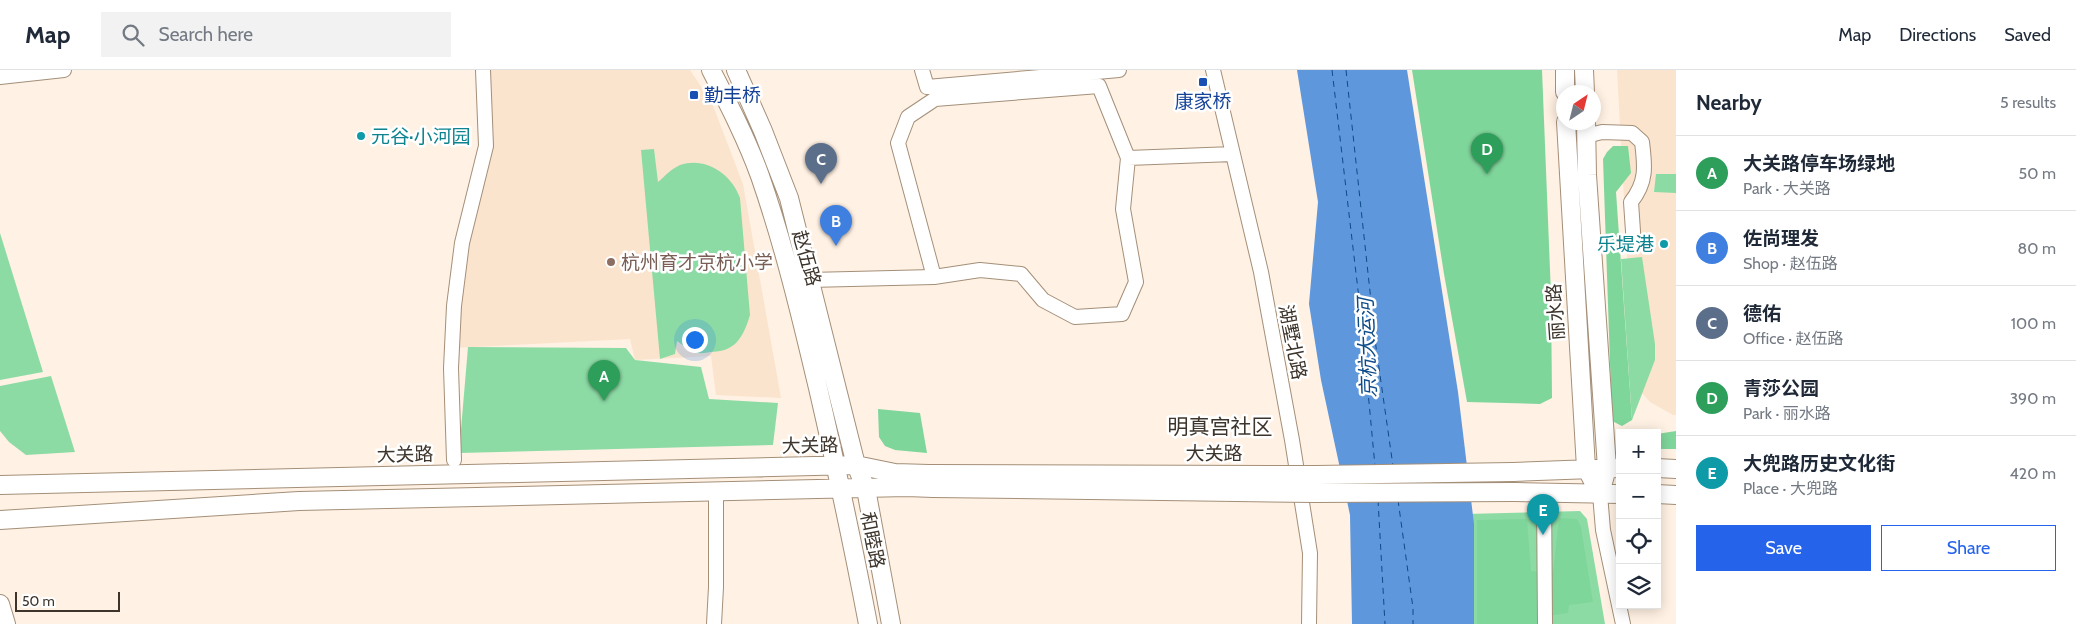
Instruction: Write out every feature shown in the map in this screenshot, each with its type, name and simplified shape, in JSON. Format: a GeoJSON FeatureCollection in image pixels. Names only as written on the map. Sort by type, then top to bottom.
{"type":"FeatureCollection","features":[{"type":"Feature","properties":{"kind":"main road","name":"赵伍路"},"geometry":{"type":"LineString","coordinates":[[712,70],[735,116],[760,175],[794,289],[836,465]]}},
{"type":"Feature","properties":{"kind":"main road","name":"赵伍路"},"geometry":{"type":"LineString","coordinates":[[736,70],[764,131],[789,198],[856,465],[866,489]]}},
{"type":"Feature","properties":{"kind":"main road"},"geometry":{"type":"LineString","coordinates":[[1565,70],[1565,85]]}},
{"type":"Feature","properties":{"kind":"main road"},"geometry":{"type":"LineString","coordinates":[[1584,70],[1585,85]]}},
{"type":"Feature","properties":{"kind":"main road","name":"丽水路"},"geometry":{"type":"LineString","coordinates":[[1566,130],[1586,468],[1600,494]]}},
{"type":"Feature","properties":{"kind":"main road","name":"丽水路"},"geometry":{"type":"LineString","coordinates":[[1586,130],[1613,468],[1600,494]]}},
{"type":"Feature","properties":{"kind":"main road","name":"和睦路"},"geometry":{"type":"LineString","coordinates":[[836,465],[868,624]]}},
{"type":"Feature","properties":{"kind":"main road","name":"大关路"},"geometry":{"type":"LineString","coordinates":[[0,485],[856,465],[931,481],[1313,493],[1544,492],[1616,494]]}},
{"type":"Feature","properties":{"kind":"main road","name":"大关路"},"geometry":{"type":"LineString","coordinates":[[0,520],[299,500],[866,489],[931,481],[1513,472],[1613,468]]}},
{"type":"Feature","properties":{"kind":"main road"},"geometry":{"type":"LineString","coordinates":[[1661,468],[1676,469]]}},
{"type":"Feature","properties":{"kind":"main road","name":"和睦路"},"geometry":{"type":"LineString","coordinates":[[866,489],[891,624]]}},
{"type":"Feature","properties":{"kind":"main road"},"geometry":{"type":"LineString","coordinates":[[1661,494],[1676,495]]}},
{"type":"Feature","properties":{"kind":"main road"},"geometry":{"type":"LineString","coordinates":[[0,604],[6,624]]}},
{"type":"Feature","properties":{"kind":"street"},"geometry":{"type":"LineString","coordinates":[[0,77],[64,70]]}},
{"type":"Feature","properties":{"kind":"street"},"geometry":{"type":"LineString","coordinates":[[454,460],[451,368],[454,306],[462,243],[486,146],[483,70]]}},
{"type":"Feature","properties":{"kind":"street"},"geometry":{"type":"LineString","coordinates":[[922,70],[927,87],[1119,70]]}},
{"type":"Feature","properties":{"kind":"street","name":"湖墅北路"},"geometry":{"type":"LineString","coordinates":[[1213,70],[1261,272],[1292,440],[1310,553],[1310,624]]}},
{"type":"Feature","properties":{"kind":"street"},"geometry":{"type":"LineString","coordinates":[[809,280],[934,277],[980,270],[1021,274],[1043,300],[1075,317],[1122,314],[1136,282],[1123,209],[1128,158],[1099,86],[935,99],[908,117],[898,143],[934,277]]}},
{"type":"Feature","properties":{"kind":"street"},"geometry":{"type":"LineString","coordinates":[[1591,130],[1632,133],[1642,142],[1645,169],[1640,190],[1631,202],[1634,246]]}},
{"type":"Feature","properties":{"kind":"street"},"geometry":{"type":"LineString","coordinates":[[1128,158],[1233,154]]}},
{"type":"Feature","properties":{"kind":"street"},"geometry":{"type":"LineString","coordinates":[[714,624],[716,492]]}},
{"type":"Feature","properties":{"kind":"street"},"geometry":{"type":"LineString","coordinates":[[1544,492],[1545,624]]}},
{"type":"Feature","properties":{"kind":"street","name":"丽水路"},"geometry":{"type":"LineString","coordinates":[[1600,494],[1603,530],[1623,624]]}},
{"type":"Feature","properties":{"kind":"shaded area","name":"杭州育才京杭小学"},"geometry":{"type":"Polygon","coordinates":[[[487,70],[690,70],[712,103],[743,184],[781,398],[716,395],[711,356],[635,360],[630,339],[454,348],[487,70]]]}},
{"type":"Feature","properties":{"kind":"shaded area"},"geometry":{"type":"Polygon","coordinates":[[[1617,70],[1676,70],[1676,415],[1650,402],[1634,384],[1617,70]]]}},
{"type":"Feature","properties":{"kind":"green space"},"geometry":{"type":"Polygon","coordinates":[[[1412,70],[1542,70],[1551,295],[1552,398],[1540,404],[1467,402],[1444,274],[1412,70]]]}},
{"type":"Feature","properties":{"kind":"green space"},"geometry":{"type":"Polygon","coordinates":[[[1613,146],[1628,146],[1631,173],[1616,192],[1632,420],[1622,426],[1612,421],[1603,159],[1613,146]]]}},
{"type":"Feature","properties":{"kind":"green space"},"geometry":{"type":"Polygon","coordinates":[[[654,149],[658,182],[680,165],[699,163],[708,165],[724,175],[731,181],[740,198],[750,315],[741,337],[726,349],[698,353],[677,341],[675,354],[660,359],[641,150],[654,149]]]}},
{"type":"Feature","properties":{"kind":"green space"},"geometry":{"type":"Polygon","coordinates":[[[1656,174],[1676,174],[1676,193],[1654,192],[1656,174]]]}},
{"type":"Feature","properties":{"kind":"green space"},"geometry":{"type":"Polygon","coordinates":[[[0,233],[43,372],[0,380],[0,233]]]}},
{"type":"Feature","properties":{"kind":"green space"},"geometry":{"type":"Polygon","coordinates":[[[1642,257],[1655,344],[1655,360],[1632,420],[1621,259],[1642,257]]]}},
{"type":"Feature","properties":{"kind":"green space"},"geometry":{"type":"Polygon","coordinates":[[[468,347],[626,348],[635,360],[701,367],[709,399],[778,403],[773,445],[459,453],[468,347]]]}},
{"type":"Feature","properties":{"kind":"green space"},"geometry":{"type":"Polygon","coordinates":[[[51,376],[75,452],[26,455],[9,442],[0,431],[0,386],[51,376]]]}},
{"type":"Feature","properties":{"kind":"green space"},"geometry":{"type":"Polygon","coordinates":[[[878,409],[920,413],[927,453],[895,450],[885,446],[879,437],[878,409]]]}},
{"type":"Feature","properties":{"kind":"green space"},"geometry":{"type":"Polygon","coordinates":[[[1676,431],[1676,449],[1661,449],[1661,433],[1676,431]]]}},
{"type":"Feature","properties":{"kind":"green space"},"geometry":{"type":"Polygon","coordinates":[[[1580,511],[1587,519],[1605,624],[1466,624],[1466,514],[1580,511]]]}},
{"type":"Feature","properties":{"kind":"green space"},"geometry":{"type":"Polygon","coordinates":[[[1559,518],[1577,519],[1581,527],[1593,602],[1569,605],[1568,613],[1541,617],[1541,624],[1477,624],[1477,520],[1527,519],[1531,571],[1553,572],[1559,518]]]}},
{"type":"Feature","properties":{"kind":"water","name":"京杭大运河"},"geometry":{"type":"Polygon","coordinates":[[[1297,70],[1407,70],[1458,392],[1474,524],[1474,624],[1352,624],[1350,515],[1321,380],[1309,304],[1318,202],[1297,70]]]}},
{"type":"Feature","properties":{"kind":"ferry route"},"geometry":{"type":"LineString","coordinates":[[1332,70],[1360,307],[1375,466]]}},
{"type":"Feature","properties":{"kind":"ferry route"},"geometry":{"type":"LineString","coordinates":[[1346,70],[1376,347],[1393,466]]}},
{"type":"Feature","properties":{"kind":"ferry route"},"geometry":{"type":"LineString","coordinates":[[1378,500],[1385,624]]}},
{"type":"Feature","properties":{"kind":"ferry route"},"geometry":{"type":"LineString","coordinates":[[1398,500],[1413,608],[1413,624]]}},
{"type":"Feature","properties":{"kind":"place","name":"康家桥"},"geometry":{"type":"Point","coordinates":[1203,82]}},
{"type":"Feature","properties":{"kind":"place","name":"勤丰桥"},"geometry":{"type":"Point","coordinates":[694,95]}},
{"type":"Feature","properties":{"kind":"place","name":"元谷·小河园"},"geometry":{"type":"Point","coordinates":[361,136]}},
{"type":"Feature","properties":{"kind":"place","name":"青莎公园"},"geometry":{"type":"Point","coordinates":[1487,174]}},
{"type":"Feature","properties":{"kind":"place","name":"德佑"},"geometry":{"type":"Point","coordinates":[821,184]}},
{"type":"Feature","properties":{"kind":"place","name":"乐堤港"},"geometry":{"type":"Point","coordinates":[1664,244]}},
{"type":"Feature","properties":{"kind":"place","name":"佐尚理发"},"geometry":{"type":"Point","coordinates":[836,246]}},
{"type":"Feature","properties":{"kind":"place","name":"杭州育才京杭小学"},"geometry":{"type":"Point","coordinates":[611,262]}},
{"type":"Feature","properties":{"kind":"place","name":"大关路停车场绿地"},"geometry":{"type":"Point","coordinates":[604,401]}},
{"type":"Feature","properties":{"kind":"place","name":"大兜路历史文化街"},"geometry":{"type":"Point","coordinates":[1543,535]}},
{"type":"Feature","properties":{"kind":"district","name":"明真宫社区"},"geometry":{"type":"Point","coordinates":[1220,427]}}]}
